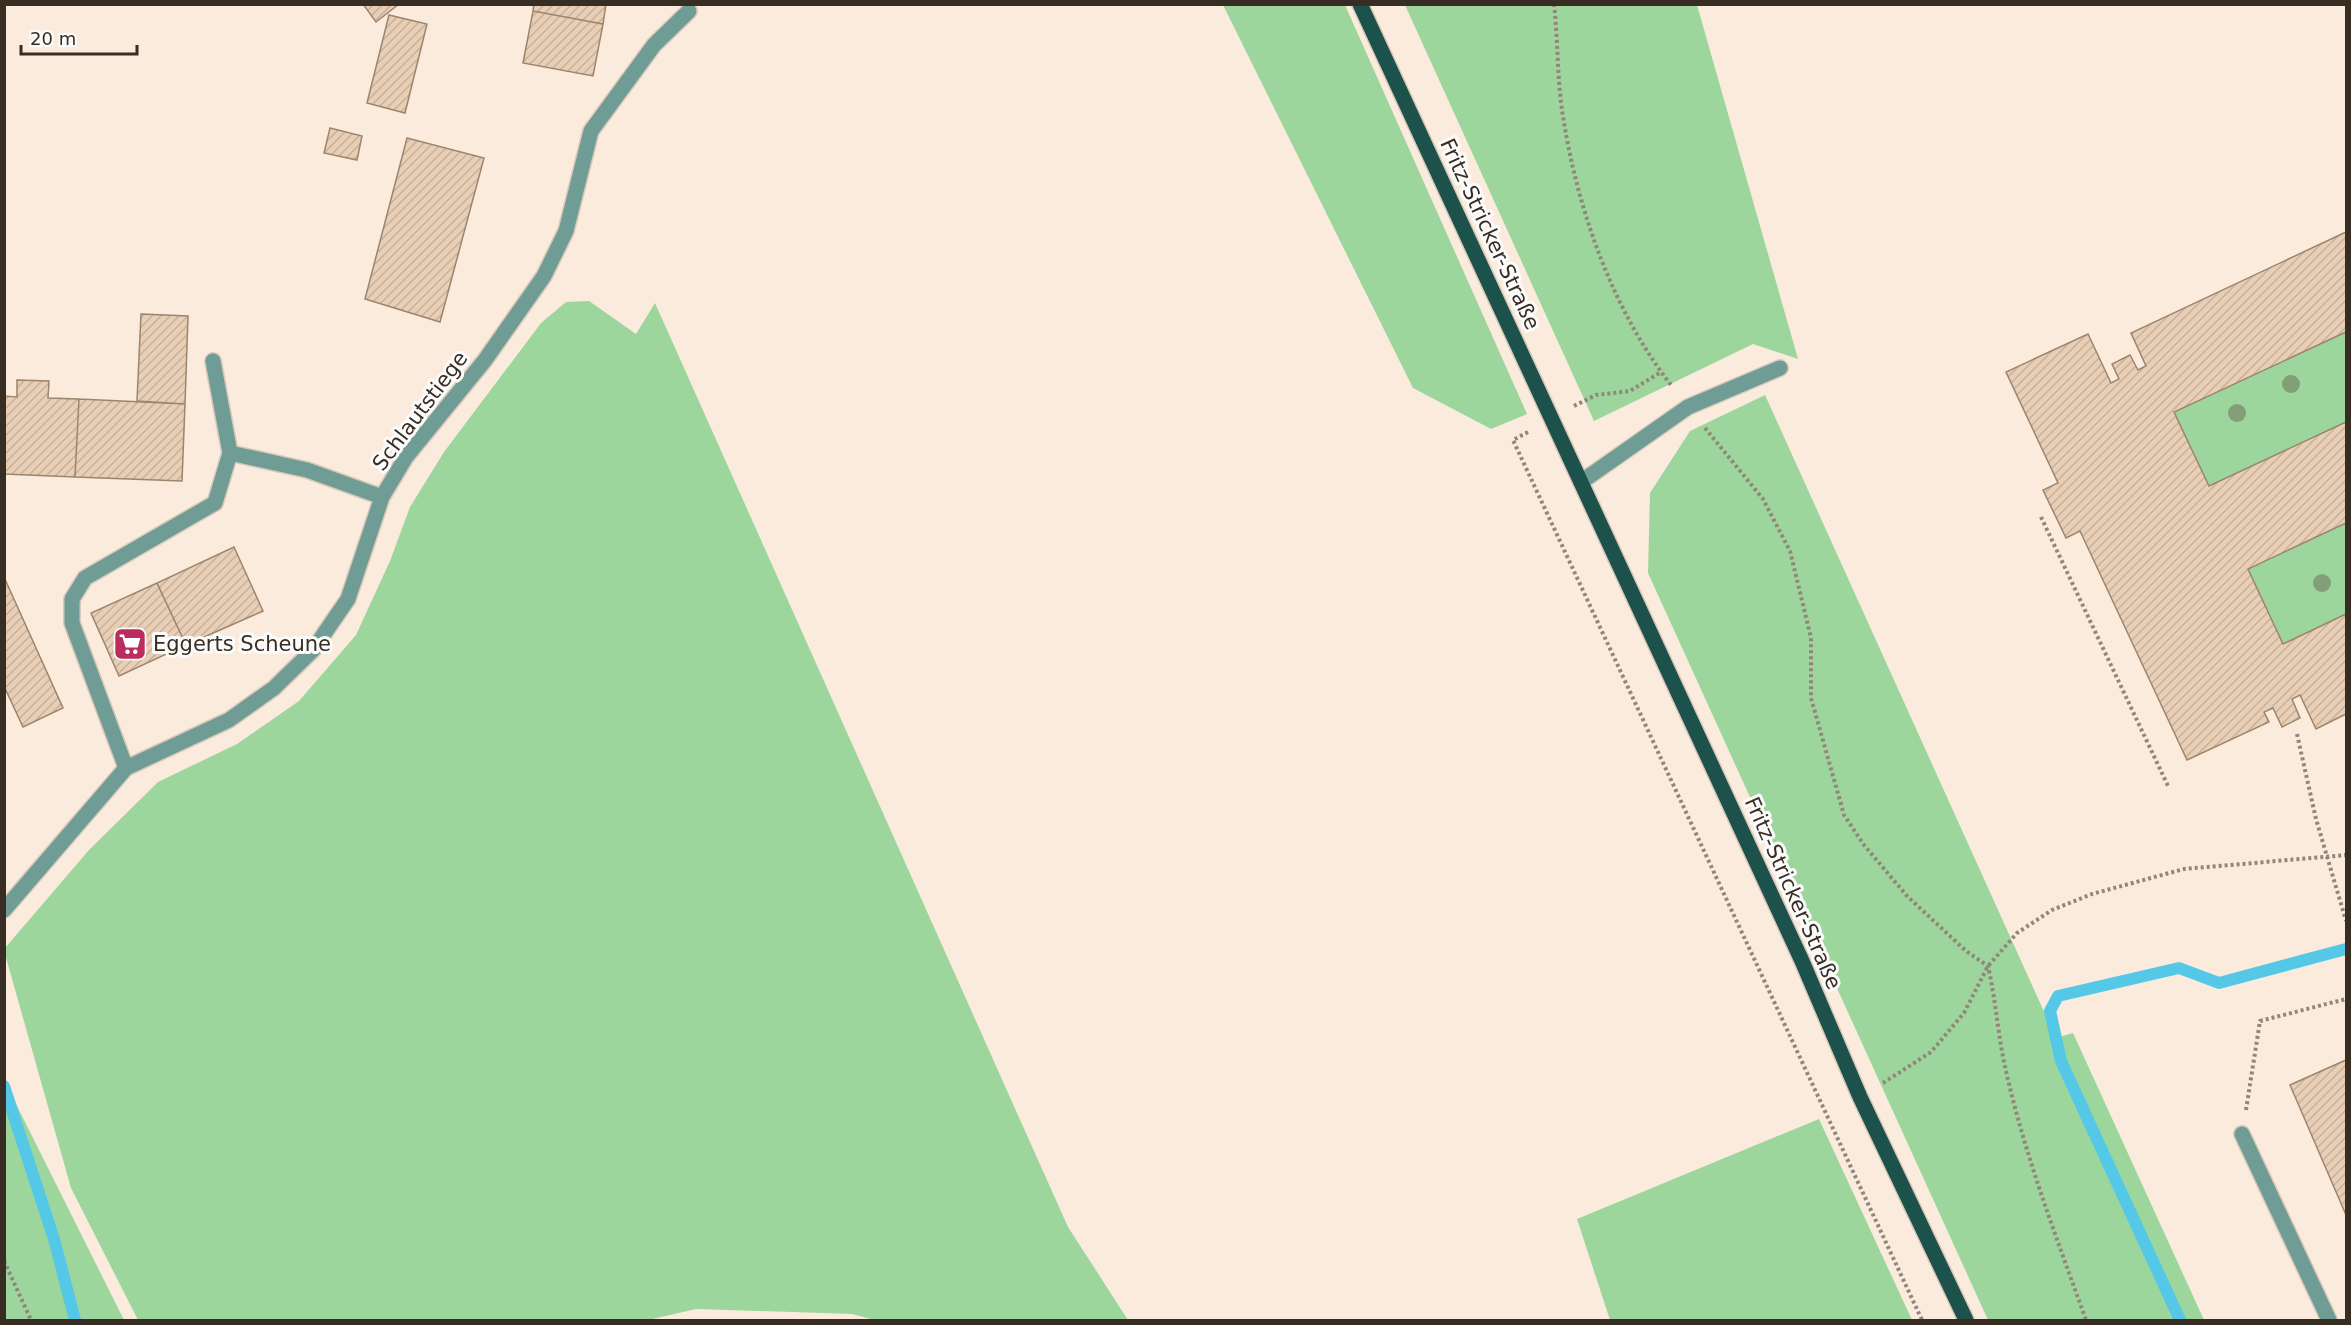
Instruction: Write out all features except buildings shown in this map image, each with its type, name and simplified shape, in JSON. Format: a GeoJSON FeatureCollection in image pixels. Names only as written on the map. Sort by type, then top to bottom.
{"type":"FeatureCollection","features":[{"type":"Feature","properties":{"kind":"main road","name":"Fritz-Stricker-Straße"},"geometry":{"type":"LineString","coordinates":[[1360,4],[1802,961],[1860,1097],[1966,1320]]}},
{"type":"Feature","properties":{"kind":"street","name":"Schlautstiege"},"geometry":{"type":"LineString","coordinates":[[4,910],[126,768],[229,720],[274,688],[313,650],[348,599],[382,497],[406,457],[485,360],[544,276],[566,231],[591,131],[654,45],[689,11]]}},
{"type":"Feature","properties":{"kind":"street"},"geometry":{"type":"LineString","coordinates":[[126,768],[72,623],[72,599],[84,578],[215,503],[230,453],[213,361]]}},
{"type":"Feature","properties":{"kind":"street"},"geometry":{"type":"LineString","coordinates":[[1581,482],[1688,407],[1780,368]]}},
{"type":"Feature","properties":{"kind":"street"},"geometry":{"type":"LineString","coordinates":[[230,453],[307,470],[382,497]]}},
{"type":"Feature","properties":{"kind":"street"},"geometry":{"type":"LineString","coordinates":[[2242,1134],[2328,1320]]}},
{"type":"Feature","properties":{"kind":"path"},"geometry":{"type":"LineString","coordinates":[[1554,4],[1562,109],[1577,183],[1600,260],[1661,372],[1763,500],[1790,551],[1811,638],[1811,698],[1844,815],[1864,844],[1907,896],[1966,951],[1988,966],[1996,1001],[2005,1070],[2043,1199],[2086,1320]]}},
{"type":"Feature","properties":{"kind":"path"},"geometry":{"type":"LineString","coordinates":[[1661,372],[1630,391],[1596,395],[1513,440],[1922,1320]]}},
{"type":"Feature","properties":{"kind":"path"},"geometry":{"type":"LineString","coordinates":[[2041,517],[2169,788]]}},
{"type":"Feature","properties":{"kind":"path"},"geometry":{"type":"LineString","coordinates":[[2297,734],[2316,819],[2346,921]]}},
{"type":"Feature","properties":{"kind":"path"},"geometry":{"type":"LineString","coordinates":[[1826,1112],[1860,1097],[1931,1052],[1964,1013],[1988,966],[2017,933],[2052,910],[2092,894],[2184,869],[2346,855]]}},
{"type":"Feature","properties":{"kind":"path"},"geometry":{"type":"LineString","coordinates":[[2242,1134],[2260,1021],[2346,999]]}},
{"type":"Feature","properties":{"kind":"path"},"geometry":{"type":"LineString","coordinates":[[4,1261],[31,1320]]}},
{"type":"Feature","properties":{"kind":"green space"},"geometry":{"type":"Polygon","coordinates":[[[1223,5],[1345,5],[1527,414],[1491,429],[1413,388],[1223,5]]]}},
{"type":"Feature","properties":{"kind":"green space"},"geometry":{"type":"Polygon","coordinates":[[[1405,5],[1697,5],[1798,359],[1753,344],[1594,421],[1405,5]]]}},
{"type":"Feature","properties":{"kind":"green space"},"geometry":{"type":"Polygon","coordinates":[[[589,301],[636,334],[655,303],[1068,1227],[1128,1320],[874,1320],[852,1314],[696,1309],[648,1320],[138,1320],[71,1188],[5,948],[89,850],[158,782],[237,744],[299,701],[356,635],[390,561],[410,507],[444,452],[541,323],[566,302],[589,301]]]}},
{"type":"Feature","properties":{"kind":"green space"},"geometry":{"type":"Polygon","coordinates":[[[2346,332],[2346,422],[2209,486],[2174,412],[2346,332]]]}},
{"type":"Feature","properties":{"kind":"green space"},"geometry":{"type":"Polygon","coordinates":[[[1765,395],[2056,1038],[2073,1033],[2204,1320],[1988,1320],[1648,573],[1650,493],[1690,431],[1765,395]]]}},
{"type":"Feature","properties":{"kind":"green space"},"geometry":{"type":"Polygon","coordinates":[[[2346,523],[2346,614],[2283,644],[2248,569],[2346,523]]]}},
{"type":"Feature","properties":{"kind":"green space"},"geometry":{"type":"Polygon","coordinates":[[[5,1082],[124,1320],[5,1320],[5,1082]]]}},
{"type":"Feature","properties":{"kind":"green space"},"geometry":{"type":"Polygon","coordinates":[[[1819,1119],[1912,1320],[1610,1320],[1577,1219],[1819,1119]]]}},
{"type":"Feature","properties":{"kind":"waterway"},"geometry":{"type":"LineString","coordinates":[[2180,1320],[2061,1061],[2050,1011],[2058,996],[2179,968],[2219,983],[2346,949]]}},
{"type":"Feature","properties":{"kind":"waterway"},"geometry":{"type":"LineString","coordinates":[[4,1086],[54,1239],[75,1320]]}},
{"type":"Feature","properties":{"kind":"place","name":"Eggerts Scheune"},"geometry":{"type":"Point","coordinates":[130,644]}}]}
